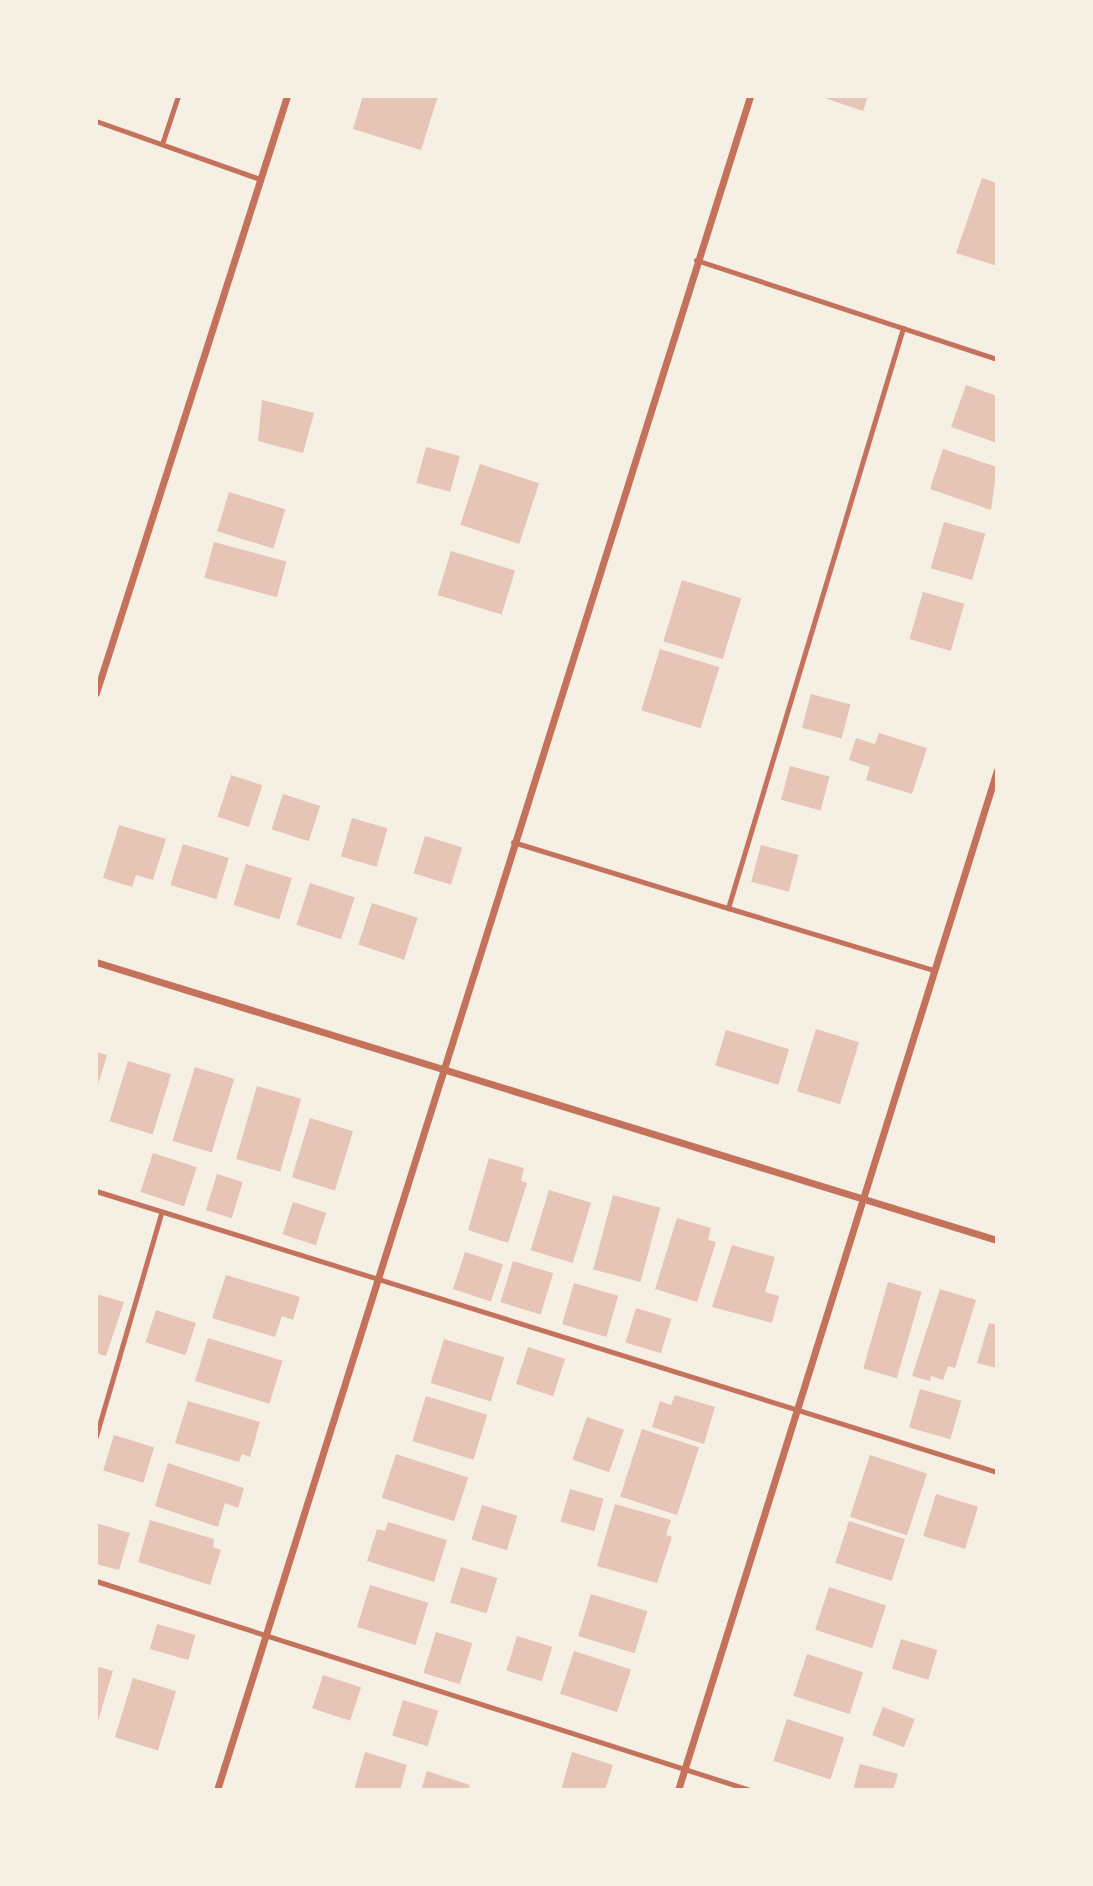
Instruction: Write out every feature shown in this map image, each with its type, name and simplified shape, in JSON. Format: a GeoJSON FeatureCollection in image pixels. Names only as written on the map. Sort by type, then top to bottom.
{"type":"FeatureCollection","features":[{"type":"Feature","properties":{"kind":"street"},"geometry":{"type":"LineString","coordinates":[[96,693],[287,96]]}},
{"type":"Feature","properties":{"kind":"street"},"geometry":{"type":"LineString","coordinates":[[217,1790],[512,842],[750,96]]}},
{"type":"Feature","properties":{"kind":"street"},"geometry":{"type":"LineString","coordinates":[[678,1790],[997,770]]}},
{"type":"Feature","properties":{"kind":"street"},"geometry":{"type":"LineString","coordinates":[[96,962],[997,1240]]}},
{"type":"Feature","properties":{"kind":"lane"},"geometry":{"type":"LineString","coordinates":[[162,144],[178,96]]}},
{"type":"Feature","properties":{"kind":"lane"},"geometry":{"type":"LineString","coordinates":[[96,121],[260,179]]}},
{"type":"Feature","properties":{"kind":"lane"},"geometry":{"type":"LineString","coordinates":[[696,260],[997,359]]}},
{"type":"Feature","properties":{"kind":"lane"},"geometry":{"type":"LineString","coordinates":[[728,908],[904,328]]}},
{"type":"Feature","properties":{"kind":"lane"},"geometry":{"type":"LineString","coordinates":[[512,842],[933,970]]}},
{"type":"Feature","properties":{"kind":"lane"},"geometry":{"type":"LineString","coordinates":[[96,1191],[997,1472]]}},
{"type":"Feature","properties":{"kind":"lane"},"geometry":{"type":"LineString","coordinates":[[96,1436],[162,1212]]}},
{"type":"Feature","properties":{"kind":"lane"},"geometry":{"type":"LineString","coordinates":[[96,1581],[750,1790]]}},
{"type":"Feature","properties":{"kind":"building"},"geometry":{"type":"Polygon","coordinates":[[[363,96],[438,96],[421,150],[353,129],[363,96]]]}},
{"type":"Feature","properties":{"kind":"building"},"geometry":{"type":"Polygon","coordinates":[[[819,96],[868,96],[863,111],[819,96]]]}},
{"type":"Feature","properties":{"kind":"building"},"geometry":{"type":"Polygon","coordinates":[[[982,178],[997,183],[997,266],[956,253],[982,178]]]}},
{"type":"Feature","properties":{"kind":"building"},"geometry":{"type":"Polygon","coordinates":[[[966,385],[997,396],[997,443],[951,427],[966,385]]]}},
{"type":"Feature","properties":{"kind":"building"},"geometry":{"type":"Polygon","coordinates":[[[262,400],[314,413],[303,453],[258,441],[262,400]]]}},
{"type":"Feature","properties":{"kind":"building"},"geometry":{"type":"Polygon","coordinates":[[[426,447],[460,456],[450,492],[416,483],[426,447]]]}},
{"type":"Feature","properties":{"kind":"building"},"geometry":{"type":"Polygon","coordinates":[[[943,449],[997,467],[991,510],[930,489],[943,449]]]}},
{"type":"Feature","properties":{"kind":"building"},"geometry":{"type":"Polygon","coordinates":[[[480,464],[539,483],[519,544],[460,525],[480,464]]]}},
{"type":"Feature","properties":{"kind":"building"},"geometry":{"type":"Polygon","coordinates":[[[229,492],[285,509],[273,548],[217,531],[229,492]]]}},
{"type":"Feature","properties":{"kind":"building"},"geometry":{"type":"Polygon","coordinates":[[[944,522],[985,534],[972,580],[931,568],[944,522]]]}},
{"type":"Feature","properties":{"kind":"building"},"geometry":{"type":"Polygon","coordinates":[[[214,542],[286,561],[277,597],[204,578],[214,542]]]}},
{"type":"Feature","properties":{"kind":"building"},"geometry":{"type":"Polygon","coordinates":[[[451,551],[515,571],[502,615],[438,595],[451,551]]]}},
{"type":"Feature","properties":{"kind":"building"},"geometry":{"type":"Polygon","coordinates":[[[682,580],[741,598],[723,659],[663,641],[682,580]]]}},
{"type":"Feature","properties":{"kind":"building"},"geometry":{"type":"Polygon","coordinates":[[[923,592],[964,604],[951,651],[909,639],[923,592]]]}},
{"type":"Feature","properties":{"kind":"building"},"geometry":{"type":"Polygon","coordinates":[[[660,649],[719,667],[701,728],[641,710],[660,649]]]}},
{"type":"Feature","properties":{"kind":"building"},"geometry":{"type":"Polygon","coordinates":[[[811,694],[851,705],[842,738],[802,728],[811,694]]]}},
{"type":"Feature","properties":{"kind":"building"},"geometry":{"type":"Polygon","coordinates":[[[879,733],[927,748],[912,794],[866,780],[870,767],[849,760],[856,738],[875,744],[879,733]]]}},
{"type":"Feature","properties":{"kind":"building"},"geometry":{"type":"Polygon","coordinates":[[[790,766],[830,777],[821,810],[781,800],[790,766]]]}},
{"type":"Feature","properties":{"kind":"building"},"geometry":{"type":"Polygon","coordinates":[[[231,775],[262,785],[249,827],[217,817],[231,775]]]}},
{"type":"Feature","properties":{"kind":"building"},"geometry":{"type":"Polygon","coordinates":[[[283,794],[320,806],[309,841],[272,829],[283,794]]]}},
{"type":"Feature","properties":{"kind":"building"},"geometry":{"type":"Polygon","coordinates":[[[352,818],[388,828],[377,867],[341,856],[352,818]]]}},
{"type":"Feature","properties":{"kind":"building"},"geometry":{"type":"Polygon","coordinates":[[[119,825],[166,839],[153,880],[136,875],[132,887],[103,878],[119,825]]]}},
{"type":"Feature","properties":{"kind":"building"},"geometry":{"type":"Polygon","coordinates":[[[425,836],[462,847],[451,885],[414,873],[425,836]]]}},
{"type":"Feature","properties":{"kind":"building"},"geometry":{"type":"Polygon","coordinates":[[[183,844],[229,858],[216,899],[170,885],[183,844]]]}},
{"type":"Feature","properties":{"kind":"building"},"geometry":{"type":"Polygon","coordinates":[[[761,845],[799,855],[789,892],[751,882],[761,845]]]}},
{"type":"Feature","properties":{"kind":"building"},"geometry":{"type":"Polygon","coordinates":[[[246,864],[292,878],[279,919],[233,905],[246,864]]]}},
{"type":"Feature","properties":{"kind":"building"},"geometry":{"type":"Polygon","coordinates":[[[310,883],[355,898],[341,939],[296,925],[310,883]]]}},
{"type":"Feature","properties":{"kind":"building"},"geometry":{"type":"Polygon","coordinates":[[[372,903],[418,918],[404,960],[358,945],[372,903]]]}},
{"type":"Feature","properties":{"kind":"building"},"geometry":{"type":"Polygon","coordinates":[[[816,1029],[859,1042],[840,1104],[797,1091],[816,1029]]]}},
{"type":"Feature","properties":{"kind":"building"},"geometry":{"type":"Polygon","coordinates":[[[726,1030],[789,1049],[778,1085],[715,1065],[726,1030]]]}},
{"type":"Feature","properties":{"kind":"building"},"geometry":{"type":"Polygon","coordinates":[[[96,1052],[107,1055],[97,1088],[96,1088],[96,1052]]]}},
{"type":"Feature","properties":{"kind":"building"},"geometry":{"type":"Polygon","coordinates":[[[128,1061],[171,1074],[153,1134],[110,1121],[128,1061]]]}},
{"type":"Feature","properties":{"kind":"building"},"geometry":{"type":"Polygon","coordinates":[[[195,1067],[234,1079],[212,1153],[172,1141],[195,1067]]]}},
{"type":"Feature","properties":{"kind":"building"},"geometry":{"type":"Polygon","coordinates":[[[257,1086],[301,1099],[280,1172],[236,1159],[257,1086]]]}},
{"type":"Feature","properties":{"kind":"building"},"geometry":{"type":"Polygon","coordinates":[[[310,1118],[353,1131],[335,1190],[292,1177],[310,1118]]]}},
{"type":"Feature","properties":{"kind":"building"},"geometry":{"type":"Polygon","coordinates":[[[153,1153],[197,1167],[184,1206],[140,1192],[153,1153]]]}},
{"type":"Feature","properties":{"kind":"building"},"geometry":{"type":"Polygon","coordinates":[[[489,1158],[524,1168],[521,1181],[527,1183],[508,1243],[468,1230],[489,1158]]]}},
{"type":"Feature","properties":{"kind":"building"},"geometry":{"type":"Polygon","coordinates":[[[217,1174],[243,1182],[232,1218],[206,1210],[217,1174]]]}},
{"type":"Feature","properties":{"kind":"building"},"geometry":{"type":"Polygon","coordinates":[[[549,1190],[591,1203],[573,1263],[531,1250],[549,1190]]]}},
{"type":"Feature","properties":{"kind":"building"},"geometry":{"type":"Polygon","coordinates":[[[613,1195],[660,1208],[640,1282],[593,1269],[613,1195]]]}},
{"type":"Feature","properties":{"kind":"building"},"geometry":{"type":"Polygon","coordinates":[[[293,1202],[326,1213],[316,1245],[282,1234],[293,1202]]]}},
{"type":"Feature","properties":{"kind":"building"},"geometry":{"type":"Polygon","coordinates":[[[677,1218],[711,1228],[708,1240],[716,1242],[697,1302],[655,1289],[677,1218]]]}},
{"type":"Feature","properties":{"kind":"building"},"geometry":{"type":"Polygon","coordinates":[[[732,1245],[775,1257],[765,1292],[779,1296],[772,1323],[712,1307],[732,1245]]]}},
{"type":"Feature","properties":{"kind":"building"},"geometry":{"type":"Polygon","coordinates":[[[465,1252],[503,1264],[491,1301],[453,1289],[465,1252]]]}},
{"type":"Feature","properties":{"kind":"building"},"geometry":{"type":"Polygon","coordinates":[[[513,1261],[553,1273],[541,1314],[500,1302],[513,1261]]]}},
{"type":"Feature","properties":{"kind":"building"},"geometry":{"type":"Polygon","coordinates":[[[226,1275],[300,1297],[293,1320],[282,1316],[275,1337],[212,1318],[226,1275]]]}},
{"type":"Feature","properties":{"kind":"building"},"geometry":{"type":"Polygon","coordinates":[[[888,1282],[922,1292],[897,1378],[863,1369],[888,1282]]]}},
{"type":"Feature","properties":{"kind":"building"},"geometry":{"type":"Polygon","coordinates":[[[574,1283],[618,1296],[606,1337],[562,1324],[574,1283]]]}},
{"type":"Feature","properties":{"kind":"building"},"geometry":{"type":"Polygon","coordinates":[[[940,1289],[976,1300],[955,1368],[948,1366],[943,1380],[931,1376],[930,1381],[912,1376],[940,1289]]]}},
{"type":"Feature","properties":{"kind":"building"},"geometry":{"type":"Polygon","coordinates":[[[96,1294],[124,1302],[106,1356],[96,1353],[96,1294]]]}},
{"type":"Feature","properties":{"kind":"building"},"geometry":{"type":"Polygon","coordinates":[[[636,1308],[671,1319],[661,1353],[625,1342],[636,1308]]]}},
{"type":"Feature","properties":{"kind":"building"},"geometry":{"type":"Polygon","coordinates":[[[156,1310],[196,1323],[185,1355],[145,1342],[156,1310]]]}},
{"type":"Feature","properties":{"kind":"building"},"geometry":{"type":"Polygon","coordinates":[[[989,1323],[997,1325],[997,1368],[977,1363],[989,1323]]]}},
{"type":"Feature","properties":{"kind":"building"},"geometry":{"type":"Polygon","coordinates":[[[208,1338],[283,1361],[269,1404],[195,1381],[208,1338]]]}},
{"type":"Feature","properties":{"kind":"building"},"geometry":{"type":"Polygon","coordinates":[[[444,1339],[504,1357],[491,1401],[431,1383],[444,1339]]]}},
{"type":"Feature","properties":{"kind":"building"},"geometry":{"type":"Polygon","coordinates":[[[528,1347],[565,1359],[553,1396],[516,1384],[528,1347]]]}},
{"type":"Feature","properties":{"kind":"building"},"geometry":{"type":"Polygon","coordinates":[[[920,1389],[961,1401],[950,1439],[909,1427],[920,1389]]]}},
{"type":"Feature","properties":{"kind":"building"},"geometry":{"type":"Polygon","coordinates":[[[675,1395],[715,1407],[704,1444],[652,1427],[660,1401],[671,1405],[675,1395]]]}},
{"type":"Feature","properties":{"kind":"building"},"geometry":{"type":"Polygon","coordinates":[[[426,1396],[487,1415],[473,1460],[412,1441],[426,1396]]]}},
{"type":"Feature","properties":{"kind":"building"},"geometry":{"type":"Polygon","coordinates":[[[188,1401],[260,1422],[250,1457],[242,1454],[239,1462],[175,1443],[188,1401]]]}},
{"type":"Feature","properties":{"kind":"building"},"geometry":{"type":"Polygon","coordinates":[[[587,1417],[624,1430],[609,1472],[572,1460],[587,1417]]]}},
{"type":"Feature","properties":{"kind":"building"},"geometry":{"type":"Polygon","coordinates":[[[642,1429],[699,1448],[677,1515],[620,1497],[642,1429]]]}},
{"type":"Feature","properties":{"kind":"building"},"geometry":{"type":"Polygon","coordinates":[[[114,1435],[154,1447],[143,1483],[103,1470],[114,1435]]]}},
{"type":"Feature","properties":{"kind":"building"},"geometry":{"type":"Polygon","coordinates":[[[396,1454],[468,1477],[454,1521],[382,1498],[396,1454]]]}},
{"type":"Feature","properties":{"kind":"building"},"geometry":{"type":"Polygon","coordinates":[[[870,1455],[927,1474],[907,1535],[850,1517],[870,1455]]]}},
{"type":"Feature","properties":{"kind":"building"},"geometry":{"type":"Polygon","coordinates":[[[168,1463],[244,1488],[238,1508],[225,1503],[218,1527],[155,1506],[168,1463]]]}},
{"type":"Feature","properties":{"kind":"building"},"geometry":{"type":"Polygon","coordinates":[[[570,1489],[604,1499],[594,1531],[561,1522],[570,1489]]]}},
{"type":"Feature","properties":{"kind":"building"},"geometry":{"type":"Polygon","coordinates":[[[936,1494],[978,1507],[965,1549],[923,1536],[936,1494]]]}},
{"type":"Feature","properties":{"kind":"building"},"geometry":{"type":"Polygon","coordinates":[[[615,1504],[671,1520],[666,1535],[672,1537],[657,1583],[597,1566],[615,1504]]]}},
{"type":"Feature","properties":{"kind":"building"},"geometry":{"type":"Polygon","coordinates":[[[482,1505],[517,1516],[507,1550],[471,1539],[482,1505]]]}},
{"type":"Feature","properties":{"kind":"building"},"geometry":{"type":"Polygon","coordinates":[[[150,1520],[214,1539],[213,1547],[221,1550],[210,1585],[138,1562],[150,1520]]]}},
{"type":"Feature","properties":{"kind":"building"},"geometry":{"type":"Polygon","coordinates":[[[849,1521],[905,1539],[892,1581],[835,1563],[849,1521]]]}},
{"type":"Feature","properties":{"kind":"building"},"geometry":{"type":"Polygon","coordinates":[[[388,1522],[447,1540],[434,1582],[367,1561],[377,1529],[385,1531],[388,1522]]]}},
{"type":"Feature","properties":{"kind":"building"},"geometry":{"type":"Polygon","coordinates":[[[96,1523],[130,1533],[119,1570],[96,1564],[96,1523]]]}},
{"type":"Feature","properties":{"kind":"building"},"geometry":{"type":"Polygon","coordinates":[[[461,1567],[497,1578],[487,1613],[450,1602],[461,1567]]]}},
{"type":"Feature","properties":{"kind":"building"},"geometry":{"type":"Polygon","coordinates":[[[370,1585],[428,1603],[415,1645],[357,1627],[370,1585]]]}},
{"type":"Feature","properties":{"kind":"building"},"geometry":{"type":"Polygon","coordinates":[[[829,1587],[886,1606],[872,1648],[815,1630],[829,1587]]]}},
{"type":"Feature","properties":{"kind":"building"},"geometry":{"type":"Polygon","coordinates":[[[591,1594],[647,1611],[635,1653],[578,1636],[591,1594]]]}},
{"type":"Feature","properties":{"kind":"building"},"geometry":{"type":"Polygon","coordinates":[[[157,1624],[195,1635],[188,1660],[150,1649],[157,1624]]]}},
{"type":"Feature","properties":{"kind":"building"},"geometry":{"type":"Polygon","coordinates":[[[436,1632],[472,1643],[460,1684],[423,1673],[436,1632]]]}},
{"type":"Feature","properties":{"kind":"building"},"geometry":{"type":"Polygon","coordinates":[[[517,1636],[552,1647],[542,1681],[506,1670],[517,1636]]]}},
{"type":"Feature","properties":{"kind":"building"},"geometry":{"type":"Polygon","coordinates":[[[901,1639],[937,1650],[928,1680],[892,1669],[901,1639]]]}},
{"type":"Feature","properties":{"kind":"building"},"geometry":{"type":"Polygon","coordinates":[[[574,1651],[631,1670],[617,1712],[560,1694],[574,1651]]]}},
{"type":"Feature","properties":{"kind":"building"},"geometry":{"type":"Polygon","coordinates":[[[807,1654],[863,1672],[850,1714],[793,1696],[807,1654]]]}},
{"type":"Feature","properties":{"kind":"building"},"geometry":{"type":"Polygon","coordinates":[[[96,1666],[113,1671],[97,1724],[96,1723],[96,1666]]]}},
{"type":"Feature","properties":{"kind":"building"},"geometry":{"type":"Polygon","coordinates":[[[323,1675],[361,1687],[350,1721],[312,1708],[323,1675]]]}},
{"type":"Feature","properties":{"kind":"building"},"geometry":{"type":"Polygon","coordinates":[[[133,1678],[176,1691],[158,1750],[115,1737],[133,1678]]]}},
{"type":"Feature","properties":{"kind":"building"},"geometry":{"type":"Polygon","coordinates":[[[403,1700],[438,1711],[428,1746],[392,1735],[403,1700]]]}},
{"type":"Feature","properties":{"kind":"building"},"geometry":{"type":"Polygon","coordinates":[[[883,1707],[915,1719],[904,1747],[872,1735],[883,1707]]]}},
{"type":"Feature","properties":{"kind":"building"},"geometry":{"type":"Polygon","coordinates":[[[787,1719],[844,1738],[830,1779],[773,1761],[787,1719]]]}},
{"type":"Feature","properties":{"kind":"building"},"geometry":{"type":"Polygon","coordinates":[[[365,1752],[407,1765],[400,1790],[354,1790],[365,1752]]]}},
{"type":"Feature","properties":{"kind":"building"},"geometry":{"type":"Polygon","coordinates":[[[572,1752],[613,1765],[605,1790],[561,1790],[572,1752]]]}},
{"type":"Feature","properties":{"kind":"building"},"geometry":{"type":"Polygon","coordinates":[[[860,1764],[898,1774],[893,1790],[853,1790],[860,1764]]]}},
{"type":"Feature","properties":{"kind":"building"},"geometry":{"type":"Polygon","coordinates":[[[427,1771],[470,1785],[468,1790],[421,1790],[427,1771]]]}}]}
